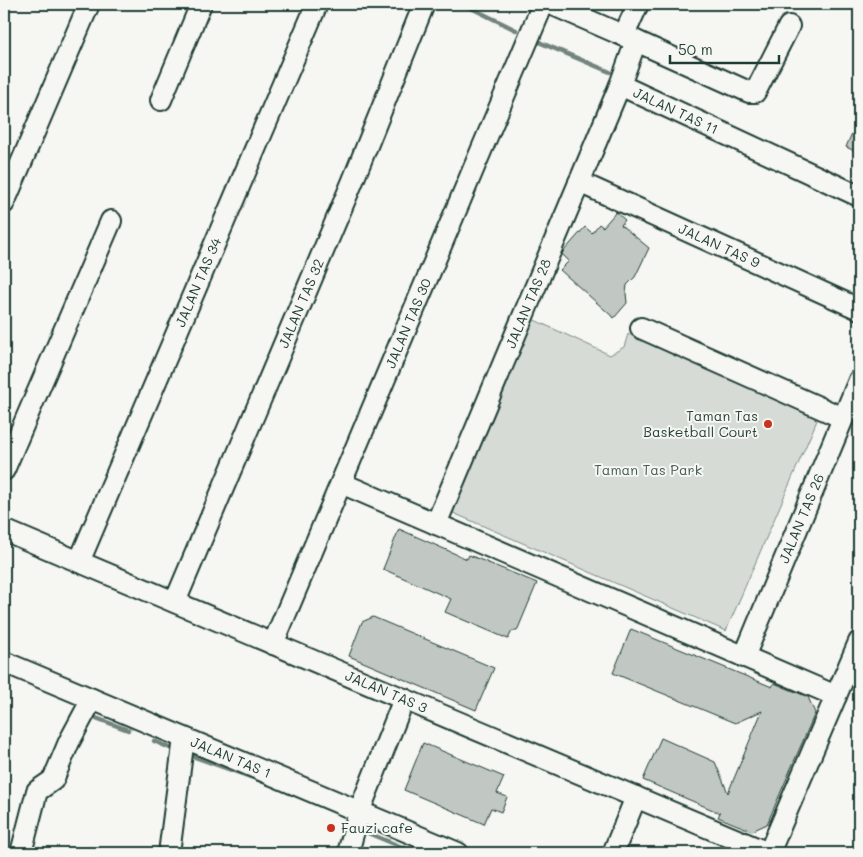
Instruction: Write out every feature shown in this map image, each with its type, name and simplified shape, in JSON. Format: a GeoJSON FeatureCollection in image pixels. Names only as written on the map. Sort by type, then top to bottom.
{"type":"FeatureCollection","features":[{"type":"Feature","properties":{"kind":"street"},"geometry":{"type":"LineString","coordinates":[[4,203],[89,4]]}},
{"type":"Feature","properties":{"kind":"street"},"geometry":{"type":"LineString","coordinates":[[161,100],[201,4]]}},
{"type":"Feature","properties":{"kind":"street","name":"JALAN TAS 34"},"geometry":{"type":"LineString","coordinates":[[79,562],[316,4]]}},
{"type":"Feature","properties":{"kind":"street","name":"JALAN TAS 32"},"geometry":{"type":"LineString","coordinates":[[175,602],[352,183],[424,4]]}},
{"type":"Feature","properties":{"kind":"street","name":"JALAN TAS 30"},"geometry":{"type":"LineString","coordinates":[[272,644],[543,4]]}},
{"type":"Feature","properties":{"kind":"street"},"geometry":{"type":"LineString","coordinates":[[551,4],[749,92],[755,92],[758,88],[789,26]]}},
{"type":"Feature","properties":{"kind":"street","name":"JALAN TAS 11"},"geometry":{"type":"LineString","coordinates":[[638,4],[620,85],[859,196]]}},
{"type":"Feature","properties":{"kind":"street","name":"JALAN TAS 28"},"geometry":{"type":"LineString","coordinates":[[436,524],[620,85]]}},
{"type":"Feature","properties":{"kind":"street","name":"JALAN TAS 9"},"geometry":{"type":"LineString","coordinates":[[579,182],[859,310]]}},
{"type":"Feature","properties":{"kind":"street"},"geometry":{"type":"LineString","coordinates":[[4,470],[111,221]]}},
{"type":"Feature","properties":{"kind":"street"},"geometry":{"type":"LineString","coordinates":[[641,328],[843,418]]}},
{"type":"Feature","properties":{"kind":"street","name":"JALAN TAS 26"},"geometry":{"type":"LineString","coordinates":[[744,656],[859,380]]}},
{"type":"Feature","properties":{"kind":"street"},"geometry":{"type":"LineString","coordinates":[[341,483],[836,696]]}},
{"type":"Feature","properties":{"kind":"street","name":"JALAN TAS 3"},"geometry":{"type":"LineString","coordinates":[[4,530],[769,853]]}},
{"type":"Feature","properties":{"kind":"street"},"geometry":{"type":"LineString","coordinates":[[769,853],[859,642]]}},
{"type":"Feature","properties":{"kind":"street","name":"JALAN TAS 1"},"geometry":{"type":"LineString","coordinates":[[4,662],[458,853]]}},
{"type":"Feature","properties":{"kind":"street"},"geometry":{"type":"LineString","coordinates":[[21,853],[37,791],[53,780],[69,742],[92,699]]}},
{"type":"Feature","properties":{"kind":"street"},"geometry":{"type":"LineString","coordinates":[[351,852],[359,812],[404,699]]}},
{"type":"Feature","properties":{"kind":"street"},"geometry":{"type":"LineString","coordinates":[[175,852],[184,738]]}},
{"type":"Feature","properties":{"kind":"street"},"geometry":{"type":"LineString","coordinates":[[613,853],[636,798]]}},
{"type":"Feature","properties":{"kind":"green space","name":"Taman Tas Park"},"geometry":{"type":"Polygon","coordinates":[[[528,317],[610,355],[624,347],[628,334],[818,418],[726,631],[444,509],[528,317]]]}},
{"type":"Feature","properties":{"kind":"building"},"geometry":{"type":"Polygon","coordinates":[[[859,117],[859,153],[846,147],[859,117]]]}},
{"type":"Feature","properties":{"kind":"building"},"geometry":{"type":"Polygon","coordinates":[[[616,212],[625,220],[621,225],[649,248],[635,277],[627,285],[627,303],[614,318],[560,270],[569,261],[562,254],[563,252],[585,227],[592,233],[599,224],[603,227],[616,212]]]}},
{"type":"Feature","properties":{"kind":"building"},"geometry":{"type":"Polygon","coordinates":[[[399,529],[467,559],[469,555],[537,583],[517,631],[512,631],[508,639],[445,612],[451,599],[383,569],[399,529]]]}},
{"type":"Feature","properties":{"kind":"building"},"geometry":{"type":"Polygon","coordinates":[[[373,617],[494,668],[476,710],[349,656],[362,622],[373,617]]]}},
{"type":"Feature","properties":{"kind":"building"},"geometry":{"type":"Polygon","coordinates":[[[631,629],[772,687],[774,683],[808,697],[815,713],[767,824],[752,831],[718,817],[720,813],[643,780],[661,738],[715,762],[728,793],[762,711],[735,723],[613,673],[631,629]]]}},
{"type":"Feature","properties":{"kind":"building"},"geometry":{"type":"Polygon","coordinates":[[[423,743],[504,777],[497,793],[507,797],[501,812],[491,808],[484,824],[404,790],[423,743]]]}},
{"type":"Feature","properties":{"kind":"waterway"},"geometry":{"type":"LineString","coordinates":[[463,4],[516,30]]}},
{"type":"Feature","properties":{"kind":"waterway"},"geometry":{"type":"LineString","coordinates":[[534,40],[610,72]]}},
{"type":"Feature","properties":{"kind":"waterway"},"geometry":{"type":"LineString","coordinates":[[96,718],[128,730]]}},
{"type":"Feature","properties":{"kind":"waterway"},"geometry":{"type":"LineString","coordinates":[[154,741],[170,748]]}},
{"type":"Feature","properties":{"kind":"waterway"},"geometry":{"type":"LineString","coordinates":[[192,756],[267,783]]}},
{"type":"Feature","properties":{"kind":"waterway"},"geometry":{"type":"LineString","coordinates":[[368,833],[416,853]]}},
{"type":"Feature","properties":{"kind":"place","name":"Taman Tas Basketball Court"},"geometry":{"type":"Point","coordinates":[768,424]}},
{"type":"Feature","properties":{"kind":"place","name":"Fauzi cafe"},"geometry":{"type":"Point","coordinates":[331,828]}}]}
